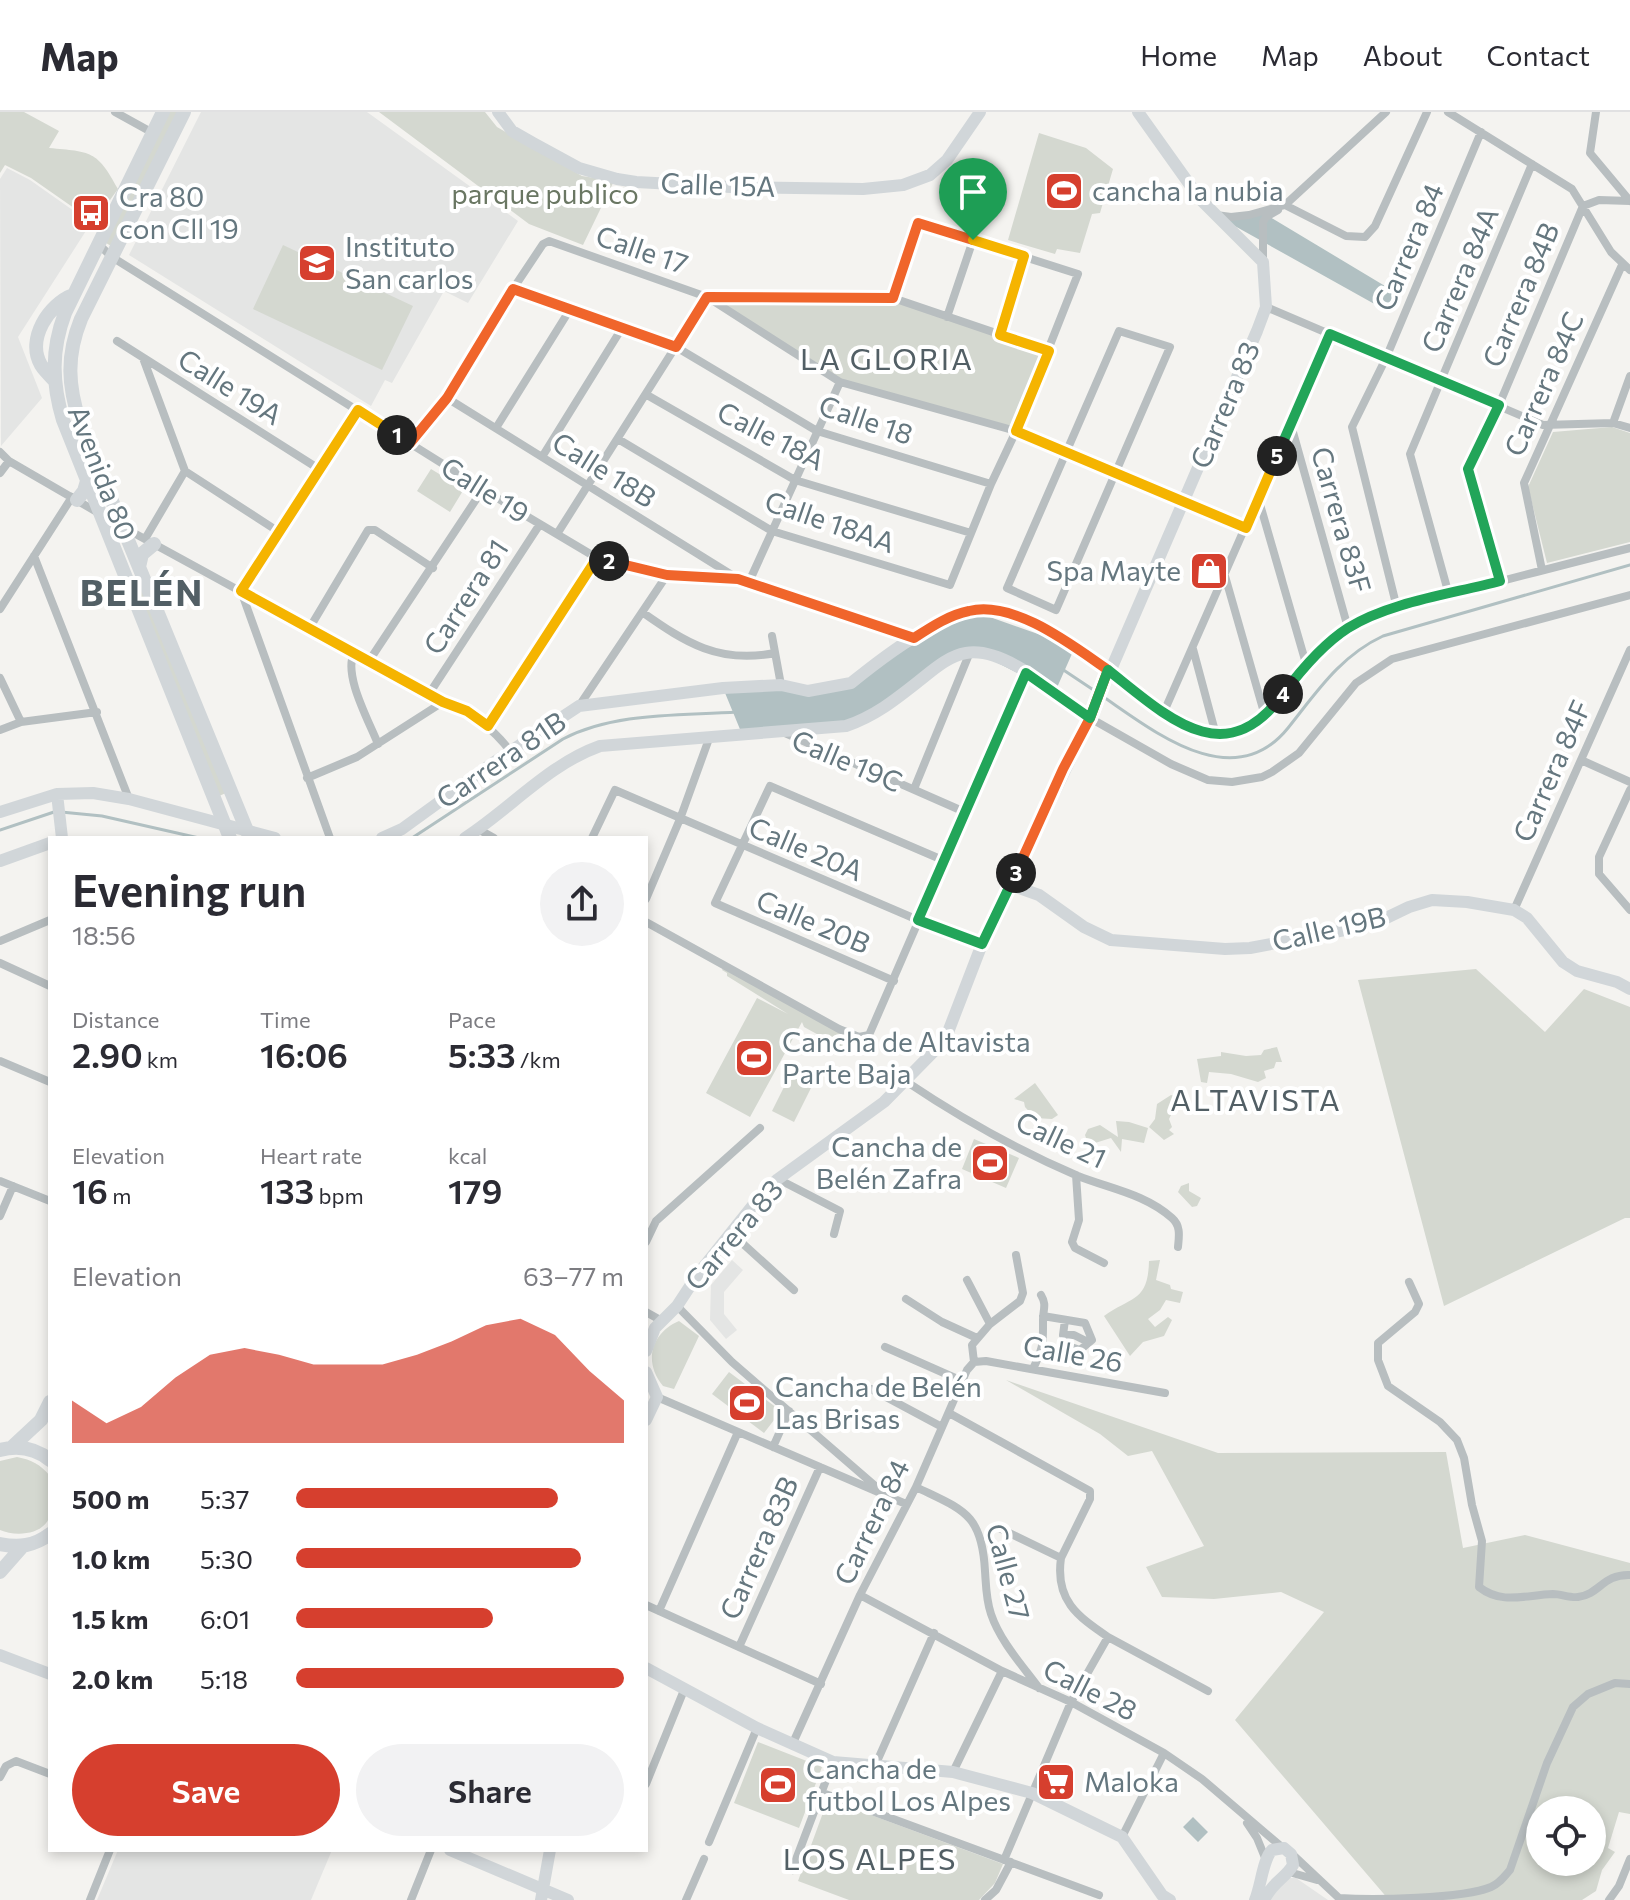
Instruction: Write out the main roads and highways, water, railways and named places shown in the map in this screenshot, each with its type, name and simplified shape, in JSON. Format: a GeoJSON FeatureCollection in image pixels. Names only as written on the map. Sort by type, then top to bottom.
{"type":"FeatureCollection","features":[{"type":"Feature","properties":{"kind":"main road","name":"Avenida 80"},"geometry":{"type":"LineString","coordinates":[[163,112],[73,295],[57,333],[53,369],[63,420],[228,832]]}},
{"type":"Feature","properties":{"kind":"main road","name":"Avenida 80"},"geometry":{"type":"LineString","coordinates":[[184,112],[74,334],[69,378],[80,423],[249,834]]}},
{"type":"Feature","properties":{"kind":"main road"},"geometry":{"type":"LineString","coordinates":[[74,498],[84,491],[87,481]]}},
{"type":"Feature","properties":{"kind":"main road"},"geometry":{"type":"LineString","coordinates":[[139,567],[149,541]]}},
{"type":"Feature","properties":{"kind":"main road"},"geometry":{"type":"LineString","coordinates":[[6,1448],[41,1420],[48,1406]]}},
{"type":"Feature","properties":{"kind":"main road"},"geometry":{"type":"LineString","coordinates":[[6,1448],[36,1451],[48,1459]]}},
{"type":"Feature","properties":{"kind":"main road"},"geometry":{"type":"LineString","coordinates":[[0,1544],[22,1547],[47,1539]]}},
{"type":"Feature","properties":{"kind":"main road"},"geometry":{"type":"LineString","coordinates":[[0,1572],[22,1547]]}},
{"type":"Feature","properties":{"kind":"waterway"},"geometry":{"type":"LineString","coordinates":[[1105,698],[1171,741],[1220,757],[1244,756],[1267,747],[1288,728],[1341,665],[1383,636],[1630,565]]}},
{"type":"Feature","properties":{"kind":"waterway"},"geometry":{"type":"LineString","coordinates":[[1062,669],[1095,691]]}},
{"type":"Feature","properties":{"kind":"waterway"},"geometry":{"type":"LineString","coordinates":[[415,836],[563,739],[583,730],[648,717],[737,712]]}},
{"type":"Feature","properties":{"kind":"waterway"},"geometry":{"type":"LineString","coordinates":[[0,830],[54,812]]}},
{"type":"Feature","properties":{"kind":"waterway"},"geometry":{"type":"LineString","coordinates":[[61,812],[102,816],[190,836]]}},
{"type":"Feature","properties":{"kind":"place","name":"cancha la nubia"},"geometry":{"type":"Point","coordinates":[1064,191]}},
{"type":"Feature","properties":{"kind":"place","name":"Cra 80 con Cll 19"},"geometry":{"type":"Point","coordinates":[91,213]}},
{"type":"Feature","properties":{"kind":"place","name":"Instituto San carlos"},"geometry":{"type":"Point","coordinates":[317,263]}},
{"type":"Feature","properties":{"kind":"place","name":"Spa Mayte"},"geometry":{"type":"Point","coordinates":[1209,571]}},
{"type":"Feature","properties":{"kind":"place","name":"Cancha de Altavista Parte Baja"},"geometry":{"type":"Point","coordinates":[754,1058]}},
{"type":"Feature","properties":{"kind":"place","name":"Cancha de Belén Zafra"},"geometry":{"type":"Point","coordinates":[990,1163]}},
{"type":"Feature","properties":{"kind":"place","name":"Cancha de Belén Las Brisas"},"geometry":{"type":"Point","coordinates":[747,1403]}},
{"type":"Feature","properties":{"kind":"place","name":"Maloka"},"geometry":{"type":"Point","coordinates":[1056,1782]}},
{"type":"Feature","properties":{"kind":"place","name":"Cancha de futbol Los Alpes"},"geometry":{"type":"Point","coordinates":[778,1785]}},
{"type":"Feature","properties":{"kind":"district","name":"LA GLORIA"},"geometry":{"type":"Point","coordinates":[887,360]}},
{"type":"Feature","properties":{"kind":"district","name":"BELÉN"},"geometry":{"type":"Point","coordinates":[142,593]}},
{"type":"Feature","properties":{"kind":"district","name":"ALTAVISTA"},"geometry":{"type":"Point","coordinates":[1256,1101]}},
{"type":"Feature","properties":{"kind":"district","name":"LOS ALPES"},"geometry":{"type":"Point","coordinates":[870,1860]}},
{"type":"Feature","properties":{"kind":"park label","name":"parque publico"},"geometry":{"type":"Point","coordinates":[545,194]}}]}
